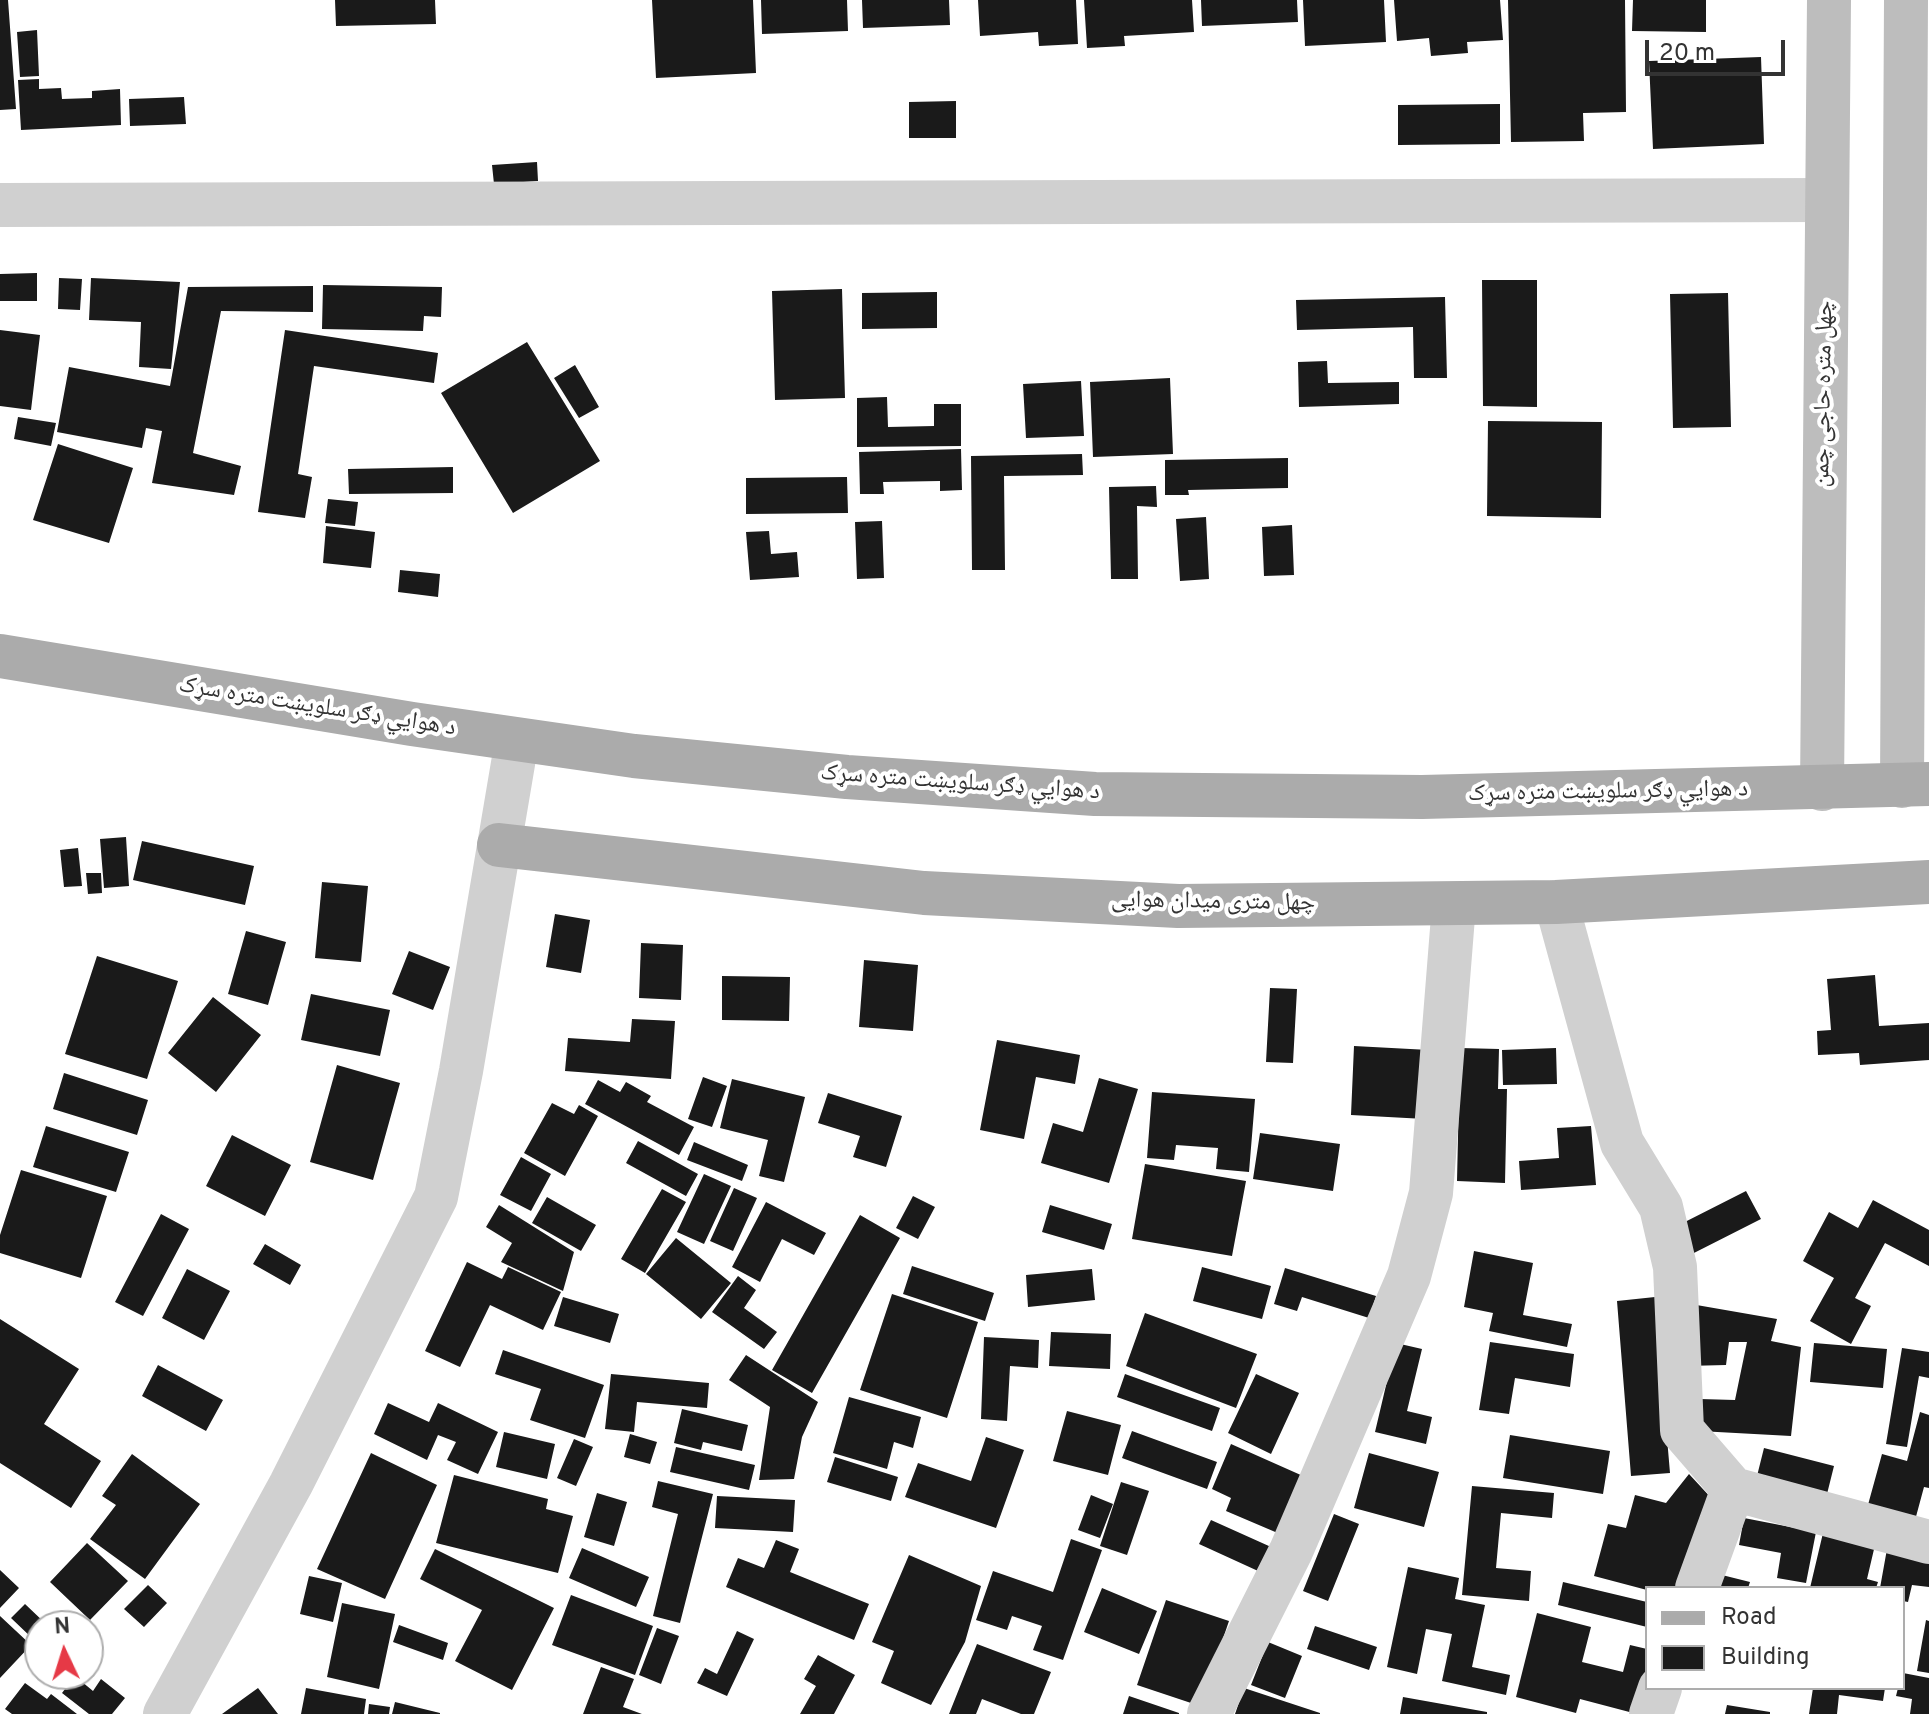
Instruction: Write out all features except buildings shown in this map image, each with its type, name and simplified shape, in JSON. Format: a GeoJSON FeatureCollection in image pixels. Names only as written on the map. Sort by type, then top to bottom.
{"type":"FeatureCollection","features":[{"type":"Feature","properties":{"kind":"main road","name":"د هوايي ډګر سلویښت متره سړک"},"geometry":{"type":"LineString","coordinates":[[0,656],[517,740],[634,756],[847,777],[1095,794],[1422,797],[1915,785]]}},
{"type":"Feature","properties":{"kind":"main road","name":"چهل متری میدان هوایی"},"geometry":{"type":"LineString","coordinates":[[499,845],[924,893],[1178,906],[1556,902],[1929,882]]}},
{"type":"Feature","properties":{"kind":"street","name":"چهل متره حاجی چمن"},"geometry":{"type":"LineString","coordinates":[[1822,789],[1829,0]]}},
{"type":"Feature","properties":{"kind":"street"},"geometry":{"type":"LineString","coordinates":[[1906,0],[1917,97],[1915,785]]}},
{"type":"Feature","properties":{"kind":"street"},"geometry":{"type":"LineString","coordinates":[[0,205],[1827,200]]}},
{"type":"Feature","properties":{"kind":"street"},"geometry":{"type":"LineString","coordinates":[[165,1714],[291,1484],[436,1197],[461,1071],[517,740]]}},
{"type":"Feature","properties":{"kind":"street"},"geometry":{"type":"LineString","coordinates":[[1556,902],[1622,1143],[1661,1207],[1675,1267],[1682,1430],[1733,1489],[1929,1542]]}},
{"type":"Feature","properties":{"kind":"street"},"geometry":{"type":"LineString","coordinates":[[1209,1714],[1291,1551],[1409,1276],[1431,1193],[1454,904]]}},
{"type":"Feature","properties":{"kind":"street"},"geometry":{"type":"LineString","coordinates":[[1698,1586],[1733,1489]]}},
{"type":"Feature","properties":{"kind":"street"},"geometry":{"type":"LineString","coordinates":[[1651,1714],[1659,1690]]}}]}
